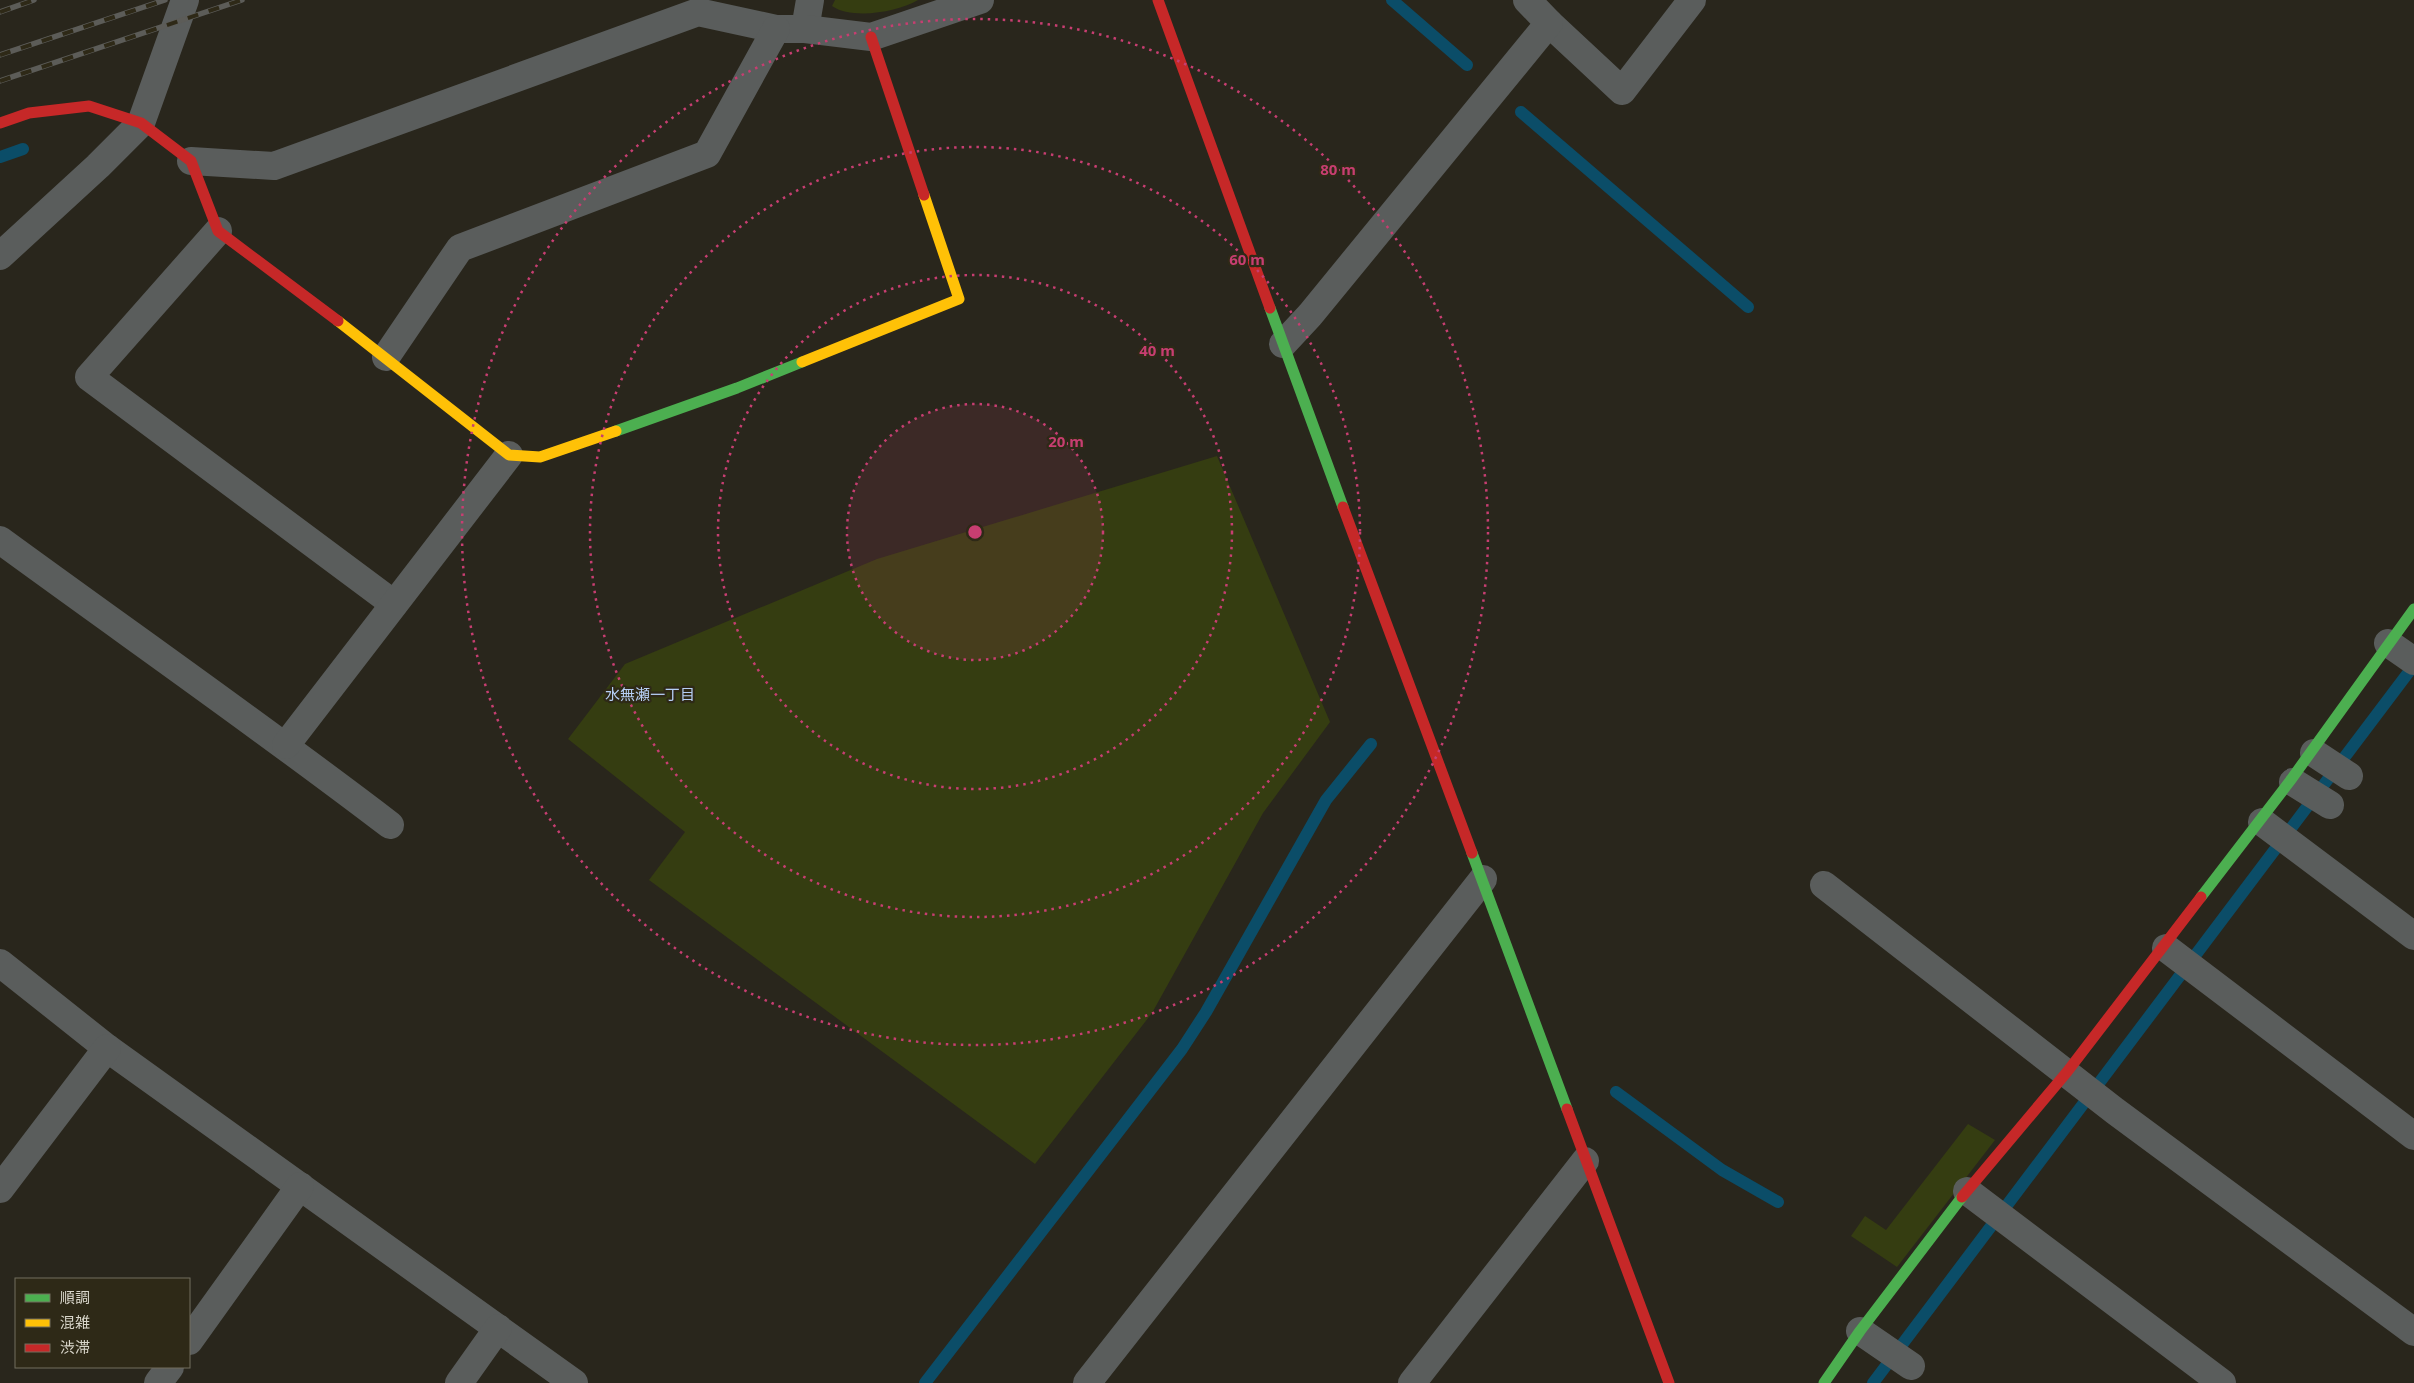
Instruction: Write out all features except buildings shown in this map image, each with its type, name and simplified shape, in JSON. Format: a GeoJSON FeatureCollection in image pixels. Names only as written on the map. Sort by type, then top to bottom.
{"type":"FeatureCollection","features":[{"type":"Feature","properties":{"kind":"street"},"geometry":{"type":"LineString","coordinates":[[0,256],[141,124],[185,0]]}},
{"type":"Feature","properties":{"kind":"street"},"geometry":{"type":"LineString","coordinates":[[805,29],[810,0]]}},
{"type":"Feature","properties":{"kind":"street"},"geometry":{"type":"LineString","coordinates":[[1158,0],[1283,344],[1669,1383]]}},
{"type":"Feature","properties":{"kind":"street"},"geometry":{"type":"LineString","coordinates":[[1527,0],[1622,91],[1692,0]]}},
{"type":"Feature","properties":{"kind":"street"},"geometry":{"type":"LineString","coordinates":[[191,161],[274,166],[698,12],[776,29],[805,29],[871,37],[975,1]]}},
{"type":"Feature","properties":{"kind":"street"},"geometry":{"type":"LineString","coordinates":[[1283,344],[1310,315],[1549,23]]}},
{"type":"Feature","properties":{"kind":"street"},"geometry":{"type":"LineString","coordinates":[[386,357],[460,248],[707,154],[776,29]]}},
{"type":"Feature","properties":{"kind":"street"},"geometry":{"type":"LineString","coordinates":[[0,123],[29,113],[89,106],[141,124],[191,161],[218,231],[386,357],[509,454],[540,457],[737,388],[959,299],[871,37]]}},
{"type":"Feature","properties":{"kind":"street"},"geometry":{"type":"LineString","coordinates":[[218,231],[89,377],[394,604]]}},
{"type":"Feature","properties":{"kind":"street"},"geometry":{"type":"LineString","coordinates":[[286,745],[509,454]]}},
{"type":"Feature","properties":{"kind":"street"},"geometry":{"type":"LineString","coordinates":[[0,540],[152,651],[286,745],[390,825]]}},
{"type":"Feature","properties":{"kind":"street"},"geometry":{"type":"LineString","coordinates":[[1824,1383],[1867,1337],[1973,1197],[2071,1076],[2165,947],[2291,782],[2414,609]]}},
{"type":"Feature","properties":{"kind":"street"},"geometry":{"type":"LineString","coordinates":[[2388,643],[2414,661]]}},
{"type":"Feature","properties":{"kind":"street"},"geometry":{"type":"LineString","coordinates":[[2312,752],[2349,776]]}},
{"type":"Feature","properties":{"kind":"street"},"geometry":{"type":"LineString","coordinates":[[2291,782],[2330,805]]}},
{"type":"Feature","properties":{"kind":"street"},"geometry":{"type":"LineString","coordinates":[[2261,821],[2414,936]]}},
{"type":"Feature","properties":{"kind":"street"},"geometry":{"type":"LineString","coordinates":[[1087,1383],[1483,879]]}},
{"type":"Feature","properties":{"kind":"street"},"geometry":{"type":"LineString","coordinates":[[1824,885],[2115,1110],[2414,1332]]}},
{"type":"Feature","properties":{"kind":"street"},"geometry":{"type":"LineString","coordinates":[[2165,947],[2414,1136]]}},
{"type":"Feature","properties":{"kind":"street"},"geometry":{"type":"LineString","coordinates":[[0,963],[107,1048],[574,1383]]}},
{"type":"Feature","properties":{"kind":"street"},"geometry":{"type":"LineString","coordinates":[[0,1189],[107,1048]]}},
{"type":"Feature","properties":{"kind":"street"},"geometry":{"type":"LineString","coordinates":[[1412,1383],[1585,1161]]}},
{"type":"Feature","properties":{"kind":"street"},"geometry":{"type":"LineString","coordinates":[[190,1339],[300,1186]]}},
{"type":"Feature","properties":{"kind":"street"},"geometry":{"type":"LineString","coordinates":[[1973,1197],[2222,1383]]}},
{"type":"Feature","properties":{"kind":"street"},"geometry":{"type":"LineString","coordinates":[[459,1383],[498,1328]]}},
{"type":"Feature","properties":{"kind":"street"},"geometry":{"type":"LineString","coordinates":[[1867,1337],[1911,1366]]}},
{"type":"Feature","properties":{"kind":"street"},"geometry":{"type":"LineString","coordinates":[[158,1383],[169,1368]]}},
{"type":"Feature","properties":{"kind":"green space"},"geometry":{"type":"Polygon","coordinates":[[[835,0],[918,0],[887,11],[851,13],[832,6],[835,0]]]}},
{"type":"Feature","properties":{"kind":"green space"},"geometry":{"type":"Polygon","coordinates":[[[1217,456],[1330,722],[1263,813],[1152,1013],[1035,1164],[649,880],[685,832],[568,739],[625,664],[877,559],[1217,456]]]}},
{"type":"Feature","properties":{"kind":"green space"},"geometry":{"type":"Polygon","coordinates":[[[1968,1124],[1995,1140],[1897,1267],[1851,1236],[1865,1216],[1886,1230],[1968,1124]]]}},
{"type":"Feature","properties":{"kind":"waterway"},"geometry":{"type":"LineString","coordinates":[[1392,0],[1467,65]]}},
{"type":"Feature","properties":{"kind":"waterway"},"geometry":{"type":"LineString","coordinates":[[1521,112],[1748,307]]}},
{"type":"Feature","properties":{"kind":"waterway"},"geometry":{"type":"LineString","coordinates":[[0,157],[23,149]]}},
{"type":"Feature","properties":{"kind":"waterway"},"geometry":{"type":"LineString","coordinates":[[1873,1383],[2414,665]]}},
{"type":"Feature","properties":{"kind":"waterway"},"geometry":{"type":"LineString","coordinates":[[925,1383],[1182,1049],[1206,1012],[1326,800],[1371,744]]}},
{"type":"Feature","properties":{"kind":"waterway"},"geometry":{"type":"LineString","coordinates":[[1616,1092],[1722,1170],[1778,1202]]}},
{"type":"Feature","properties":{"kind":"railway"},"geometry":{"type":"LineString","coordinates":[[0,12],[34,0]]}},
{"type":"Feature","properties":{"kind":"railway"},"geometry":{"type":"LineString","coordinates":[[0,55],[165,0]]}},
{"type":"Feature","properties":{"kind":"railway"},"geometry":{"type":"LineString","coordinates":[[0,81],[242,0]]}},
{"type":"Feature","properties":{"kind":"traffic: fast"},"geometry":{"type":"LineString","coordinates":[[1270,308],[1343,507]]}},
{"type":"Feature","properties":{"kind":"traffic: fast"},"geometry":{"type":"LineString","coordinates":[[616,431],[737,388],[802,362]]}},
{"type":"Feature","properties":{"kind":"traffic: fast"},"geometry":{"type":"LineString","coordinates":[[2201,897],[2290,781],[2414,609]]}},
{"type":"Feature","properties":{"kind":"traffic: fast"},"geometry":{"type":"LineString","coordinates":[[1472,853],[1567,1109]]}},
{"type":"Feature","properties":{"kind":"traffic: fast"},"geometry":{"type":"LineString","coordinates":[[1824,1383],[1860,1331],[1962,1197]]}},
{"type":"Feature","properties":{"kind":"traffic: slow"},"geometry":{"type":"LineString","coordinates":[[802,362],[959,299],[924,195]]}},
{"type":"Feature","properties":{"kind":"traffic: slow"},"geometry":{"type":"LineString","coordinates":[[338,321],[509,455],[540,457],[616,431]]}},
{"type":"Feature","properties":{"kind":"traffic: jam"},"geometry":{"type":"LineString","coordinates":[[1158,0],[1270,308]]}},
{"type":"Feature","properties":{"kind":"traffic: jam"},"geometry":{"type":"LineString","coordinates":[[871,37],[924,195]]}},
{"type":"Feature","properties":{"kind":"traffic: jam"},"geometry":{"type":"LineString","coordinates":[[0,123],[29,113],[89,106],[141,123],[191,161],[218,231],[338,321]]}},
{"type":"Feature","properties":{"kind":"traffic: jam"},"geometry":{"type":"LineString","coordinates":[[1343,507],[1472,853]]}},
{"type":"Feature","properties":{"kind":"traffic: jam"},"geometry":{"type":"LineString","coordinates":[[1962,1197],[2067,1072],[2201,897]]}},
{"type":"Feature","properties":{"kind":"traffic: jam"},"geometry":{"type":"LineString","coordinates":[[1567,1109],[1669,1383]]}},
{"type":"Feature","properties":{"kind":"district","name":"水無瀬一丁目"},"geometry":{"type":"Point","coordinates":[650,694]}}]}
